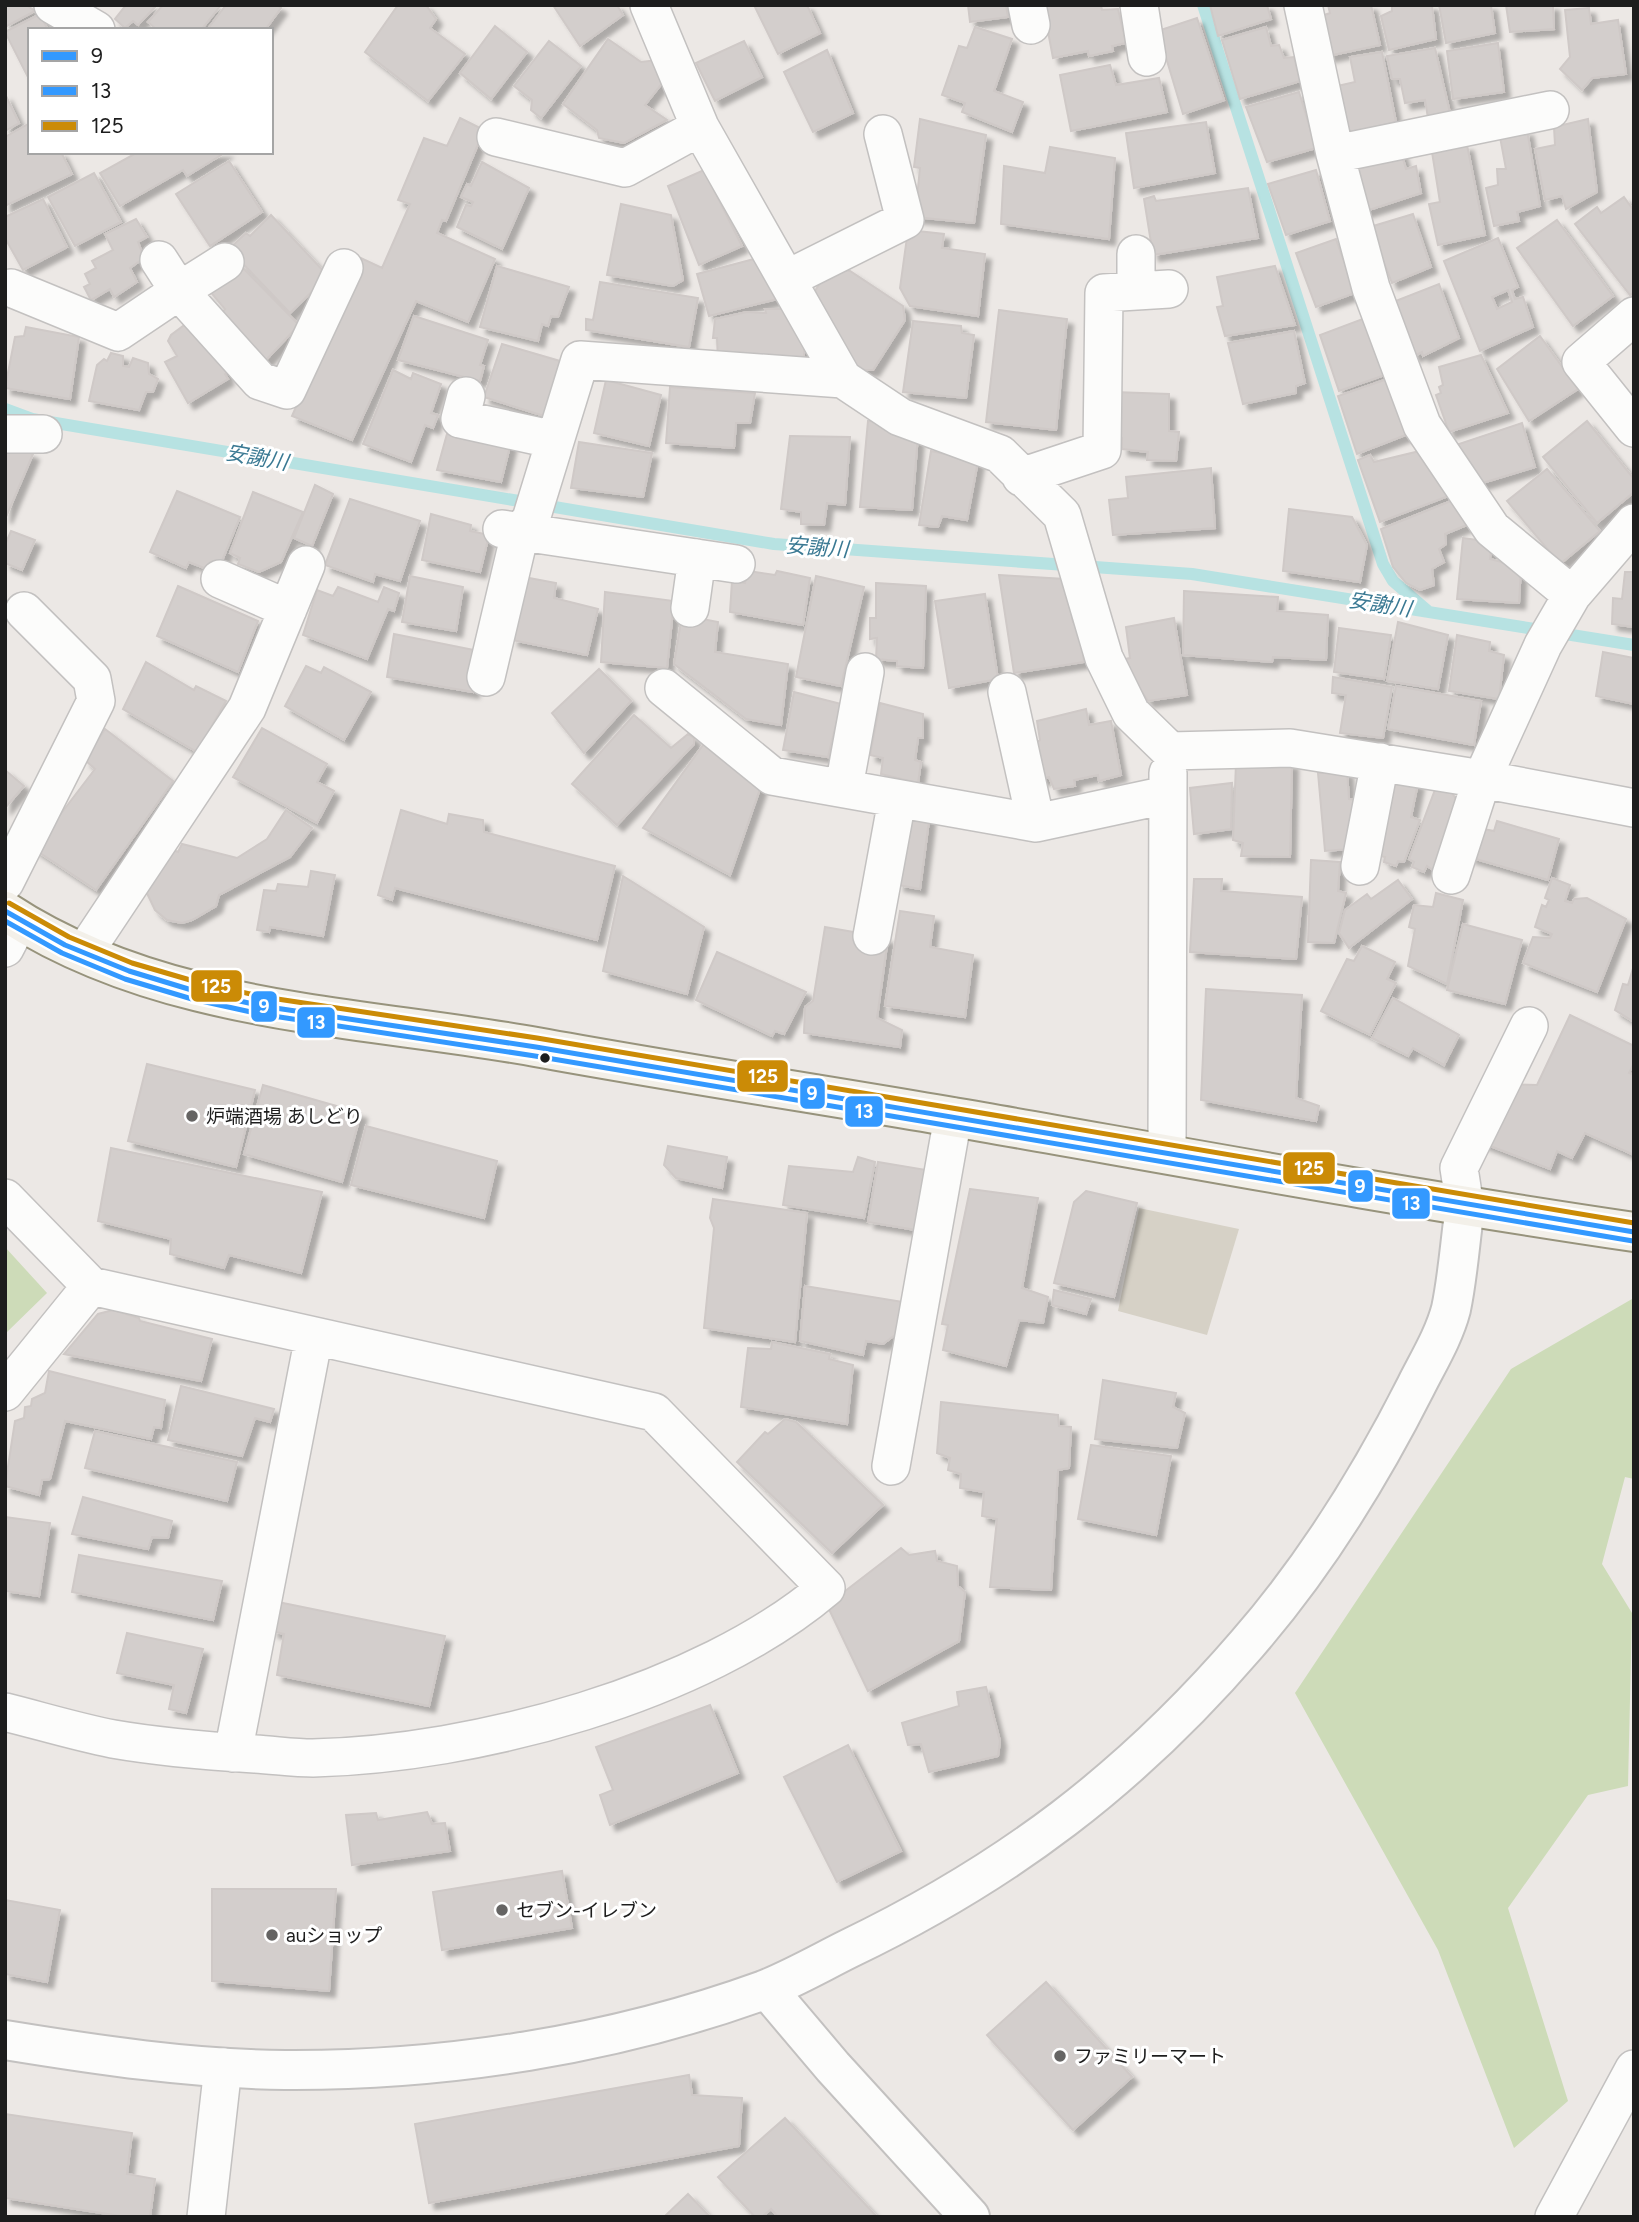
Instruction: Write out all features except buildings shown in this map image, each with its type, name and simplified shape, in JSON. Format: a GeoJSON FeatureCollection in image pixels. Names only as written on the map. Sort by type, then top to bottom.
{"type":"FeatureCollection","features":[{"type":"Feature","properties":{"kind":"main road"},"geometry":{"type":"LineString","coordinates":[[9,926],[142,975],[206,993],[265,1005],[511,1042],[1465,1207],[1634,1232]]}},
{"type":"Feature","properties":{"kind":"street"},"geometry":{"type":"LineString","coordinates":[[53,5],[93,28]]}},
{"type":"Feature","properties":{"kind":"street"},"geometry":{"type":"LineString","coordinates":[[649,5],[699,127],[843,379],[901,417],[1000,454],[1062,515],[1104,657],[1131,713],[1170,751],[1290,748],[1482,779],[1634,808]]}},
{"type":"Feature","properties":{"kind":"street"},"geometry":{"type":"LineString","coordinates":[[1139,5],[1147,58]]}},
{"type":"Feature","properties":{"kind":"street"},"geometry":{"type":"LineString","coordinates":[[1303,5],[1335,154],[1371,288],[1422,425],[1492,529],[1569,602]]}},
{"type":"Feature","properties":{"kind":"street"},"geometry":{"type":"LineString","coordinates":[[1335,154],[1550,110]]}},
{"type":"Feature","properties":{"kind":"street"},"geometry":{"type":"LineString","coordinates":[[496,137],[625,168],[699,127]]}},
{"type":"Feature","properties":{"kind":"street"},"geometry":{"type":"LineString","coordinates":[[787,279],[905,220],[883,134]]}},
{"type":"Feature","properties":{"kind":"street"},"geometry":{"type":"LineString","coordinates":[[1021,477],[1102,450],[1104,293],[1153,290],[1136,254]]}},
{"type":"Feature","properties":{"kind":"street"},"geometry":{"type":"LineString","coordinates":[[159,260],[179,291],[260,381],[287,390],[344,268]]}},
{"type":"Feature","properties":{"kind":"street"},"geometry":{"type":"LineString","coordinates":[[7,291],[118,332],[225,262]]}},
{"type":"Feature","properties":{"kind":"street"},"geometry":{"type":"LineString","coordinates":[[1634,316],[1581,362],[1634,428]]}},
{"type":"Feature","properties":{"kind":"street"},"geometry":{"type":"LineString","coordinates":[[486,677],[517,526],[542,483],[580,360],[843,379]]}},
{"type":"Feature","properties":{"kind":"street"},"geometry":{"type":"LineString","coordinates":[[466,396],[460,419],[555,440]]}},
{"type":"Feature","properties":{"kind":"street"},"geometry":{"type":"LineString","coordinates":[[5,434],[43,435]]}},
{"type":"Feature","properties":{"kind":"street"},"geometry":{"type":"LineString","coordinates":[[1451,875],[1482,779],[1543,645],[1569,602],[1634,523]]}},
{"type":"Feature","properties":{"kind":"street"},"geometry":{"type":"LineString","coordinates":[[517,526],[737,564]]}},
{"type":"Feature","properties":{"kind":"street"},"geometry":{"type":"LineString","coordinates":[[690,608],[697,558]]}},
{"type":"Feature","properties":{"kind":"street"},"geometry":{"type":"LineString","coordinates":[[84,953],[247,708],[306,565]]}},
{"type":"Feature","properties":{"kind":"street"},"geometry":{"type":"LineString","coordinates":[[220,579],[288,609]]}},
{"type":"Feature","properties":{"kind":"street"},"geometry":{"type":"LineString","coordinates":[[5,882],[96,701],[92,679],[24,611]]}},
{"type":"Feature","properties":{"kind":"street"},"geometry":{"type":"LineString","coordinates":[[844,787],[865,672]]}},
{"type":"Feature","properties":{"kind":"street"},"geometry":{"type":"LineString","coordinates":[[664,688],[772,776],[1036,823],[1166,795]]}},
{"type":"Feature","properties":{"kind":"street"},"geometry":{"type":"LineString","coordinates":[[1007,692],[1036,823]]}},
{"type":"Feature","properties":{"kind":"street"},"geometry":{"type":"LineString","coordinates":[[1167,1154],[1166,795],[1170,751]]}},
{"type":"Feature","properties":{"kind":"street"},"geometry":{"type":"LineString","coordinates":[[1360,866],[1380,762]]}},
{"type":"Feature","properties":{"kind":"street"},"geometry":{"type":"LineString","coordinates":[[872,936],[897,800]]}},
{"type":"Feature","properties":{"kind":"street"},"geometry":{"type":"LineString","coordinates":[[5,2040],[60,2049],[223,2067],[321,2069],[441,2063],[614,2033],[767,1989],[888,1930],[1005,1863],[1079,1809],[1154,1742],[1214,1682],[1318,1557],[1384,1450],[1450,1311],[1465,1207],[1459,1168],[1529,1026]]}},
{"type":"Feature","properties":{"kind":"street"},"geometry":{"type":"LineString","coordinates":[[891,1466],[953,1117]]}},
{"type":"Feature","properties":{"kind":"street"},"geometry":{"type":"LineString","coordinates":[[5,1198],[90,1286],[654,1412],[826,1588],[792,1617],[723,1654],[642,1690],[544,1725],[427,1747],[312,1758],[233,1753],[114,1739],[5,1712]]}},
{"type":"Feature","properties":{"kind":"street"},"geometry":{"type":"LineString","coordinates":[[5,1392],[90,1286]]}},
{"type":"Feature","properties":{"kind":"street"},"geometry":{"type":"LineString","coordinates":[[233,1753],[314,1336]]}},
{"type":"Feature","properties":{"kind":"street"},"geometry":{"type":"LineString","coordinates":[[767,1989],[818,2050],[971,2217]]}},
{"type":"Feature","properties":{"kind":"street"},"geometry":{"type":"LineString","coordinates":[[206,2217],[223,2067]]}},
{"type":"Feature","properties":{"kind":"street"},"geometry":{"type":"LineString","coordinates":[[1554,2217],[1634,2069]]}},
{"type":"Feature","properties":{"kind":"shaded area"},"geometry":{"type":"Polygon","coordinates":[[[1139,1208],[1239,1229],[1207,1335],[1118,1311],[1139,1208]]]}},
{"type":"Feature","properties":{"kind":"green space"},"geometry":{"type":"Polygon","coordinates":[[[5,1247],[47,1293],[5,1334],[5,1247]]]}},
{"type":"Feature","properties":{"kind":"green space"},"geometry":{"type":"Polygon","coordinates":[[[1632,1299],[1634,1479],[1625,1477],[1602,1564],[1632,1613],[1628,1786],[1588,1795],[1508,1908],[1568,2101],[1514,2148],[1438,1950],[1295,1693],[1511,1369],[1632,1299]]]}},
{"type":"Feature","properties":{"kind":"waterway"},"geometry":{"type":"LineString","coordinates":[[1203,5],[1383,564],[1393,581],[1429,612]]}},
{"type":"Feature","properties":{"kind":"waterway","name":"安謝川"},"geometry":{"type":"LineString","coordinates":[[5,409],[32,419],[774,544],[1192,574],[1634,645]]}},
{"type":"Feature","properties":{"kind":"transit line","name":"125"},"geometry":{"type":"LineString","coordinates":[[9,903],[69,937],[132,963],[197,982],[264,997],[537,1038],[1634,1223]]}},
{"type":"Feature","properties":{"kind":"transit line","name":"9"},"geometry":{"type":"LineString","coordinates":[[5,911],[65,945],[129,971],[195,991],[262,1006],[536,1047],[1634,1232]]}},
{"type":"Feature","properties":{"kind":"transit line","name":"13"},"geometry":{"type":"LineString","coordinates":[[5,921],[62,953],[125,979],[192,999],[260,1014],[535,1056],[1633,1241]]}},
{"type":"Feature","properties":{"kind":"place","name":"炉端酒場 あしどり"},"geometry":{"type":"Point","coordinates":[192,1116]}},
{"type":"Feature","properties":{"kind":"place","name":"セブン-イレブン"},"geometry":{"type":"Point","coordinates":[502,1910]}},
{"type":"Feature","properties":{"kind":"place","name":"auショップ"},"geometry":{"type":"Point","coordinates":[272,1935]}},
{"type":"Feature","properties":{"kind":"place","name":"ファミリーマート"},"geometry":{"type":"Point","coordinates":[1060,2056]}}]}
